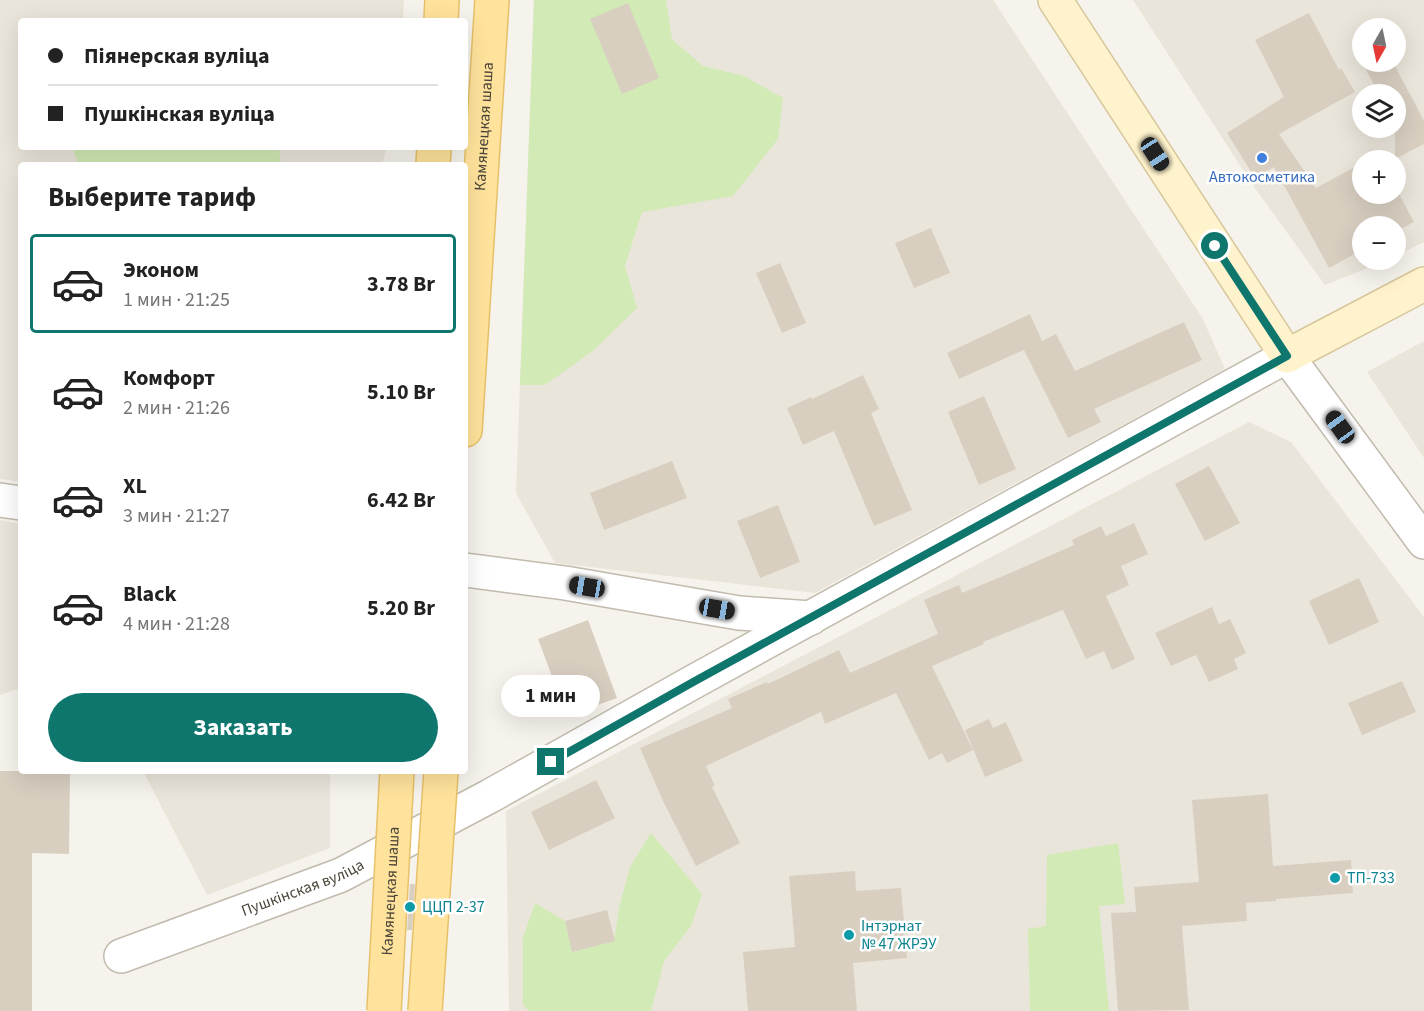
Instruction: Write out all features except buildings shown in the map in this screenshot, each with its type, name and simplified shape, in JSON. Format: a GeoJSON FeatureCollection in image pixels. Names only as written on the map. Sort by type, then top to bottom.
{"type":"FeatureCollection","features":[{"type":"Feature","properties":{"kind":"main road"},"geometry":{"type":"LineString","coordinates":[[441,18],[442,0]]}},
{"type":"Feature","properties":{"kind":"main road","name":"Камянецкая шаша"},"geometry":{"type":"LineString","coordinates":[[468,390],[492,0]]}},
{"type":"Feature","properties":{"kind":"main road"},"geometry":{"type":"LineString","coordinates":[[1055,0],[1287,356]]}},
{"type":"Feature","properties":{"kind":"main road","name":"Пушкінская вуліца"},"geometry":{"type":"LineString","coordinates":[[1287,356],[1424,284]]}},
{"type":"Feature","properties":{"kind":"main road","name":"Камянецкая шаша"},"geometry":{"type":"LineString","coordinates":[[384,1011],[398,774]]}},
{"type":"Feature","properties":{"kind":"main road"},"geometry":{"type":"LineString","coordinates":[[426,1011],[441,774]]}},
{"type":"Feature","properties":{"kind":"street"},"geometry":{"type":"LineString","coordinates":[[1287,356],[1424,543]]}},
{"type":"Feature","properties":{"kind":"street","name":"Пушкінская вуліца"},"geometry":{"type":"LineString","coordinates":[[121,956],[342,875],[1287,356]]}},
{"type":"Feature","properties":{"kind":"street"},"geometry":{"type":"LineString","coordinates":[[0,500],[18,503]]}},
{"type":"Feature","properties":{"kind":"street"},"geometry":{"type":"LineString","coordinates":[[468,570],[565,583],[739,613],[811,618]]}},
{"type":"Feature","properties":{"kind":"shaded area"},"geometry":{"type":"Polygon","coordinates":[[[0,0],[404,0],[403,18],[18,18],[18,150],[386,150],[383,162],[18,162],[18,482],[0,479],[0,0]]]}},
{"type":"Feature","properties":{"kind":"shaded area"},"geometry":{"type":"Polygon","coordinates":[[[534,0],[993,0],[1203,319],[1225,369],[815,593],[555,563],[516,493],[534,0]]]}},
{"type":"Feature","properties":{"kind":"shaded area"},"geometry":{"type":"Polygon","coordinates":[[[1133,0],[1424,0],[1424,242],[1406,251],[1406,216],[1352,216],[1352,270],[1363,270],[1325,285],[1254,187],[1133,0]]]}},
{"type":"Feature","properties":{"kind":"shaded area"},"geometry":{"type":"Polygon","coordinates":[[[1424,341],[1424,458],[1367,372],[1424,341]]]}},
{"type":"Feature","properties":{"kind":"shaded area"},"geometry":{"type":"Polygon","coordinates":[[[1249,422],[1291,442],[1424,617],[1424,1011],[509,1011],[506,811],[1249,422]]]}},
{"type":"Feature","properties":{"kind":"shaded area"},"geometry":{"type":"Polygon","coordinates":[[[0,520],[18,523],[18,689],[0,695],[0,520]]]}},
{"type":"Feature","properties":{"kind":"shaded area"},"geometry":{"type":"Polygon","coordinates":[[[145,774],[330,774],[330,848],[207,895],[145,774]]]}},
{"type":"Feature","properties":{"kind":"green space"},"geometry":{"type":"Polygon","coordinates":[[[534,0],[666,0],[672,39],[703,66],[744,76],[783,98],[778,139],[733,196],[642,212],[625,266],[637,308],[594,350],[545,385],[520,385],[534,0]]]}},
{"type":"Feature","properties":{"kind":"green space"},"geometry":{"type":"Polygon","coordinates":[[[73,150],[279,150],[281,162],[78,162],[73,150]]]}},
{"type":"Feature","properties":{"kind":"green space"},"geometry":{"type":"Polygon","coordinates":[[[651,833],[702,894],[691,926],[664,961],[651,1011],[529,1011],[523,1005],[523,938],[535,903],[565,921],[573,952],[614,941],[619,908],[630,867],[651,833]]]}},
{"type":"Feature","properties":{"kind":"green space"},"geometry":{"type":"Polygon","coordinates":[[[1118,843],[1125,904],[1099,906],[1109,1011],[1030,1011],[1028,929],[1046,926],[1047,855],[1118,843]]]}},
{"type":"Feature","properties":{"kind":"place","name":"Автокосметика"},"geometry":{"type":"Point","coordinates":[1262,158]}},
{"type":"Feature","properties":{"kind":"place","name":"ТП-733"},"geometry":{"type":"Point","coordinates":[1335,878]}},
{"type":"Feature","properties":{"kind":"place","name":"ЦЦП 2-37"},"geometry":{"type":"Point","coordinates":[410,907]}},
{"type":"Feature","properties":{"kind":"place","name":"Інтэрнат № 47 ЖРЭУ"},"geometry":{"type":"Point","coordinates":[849,935]}},
{"type":"Feature","properties":{"kind":"route"},"geometry":{"type":"LineString","coordinates":[[551,762],[1287,356],[1215,246]]}}]}
